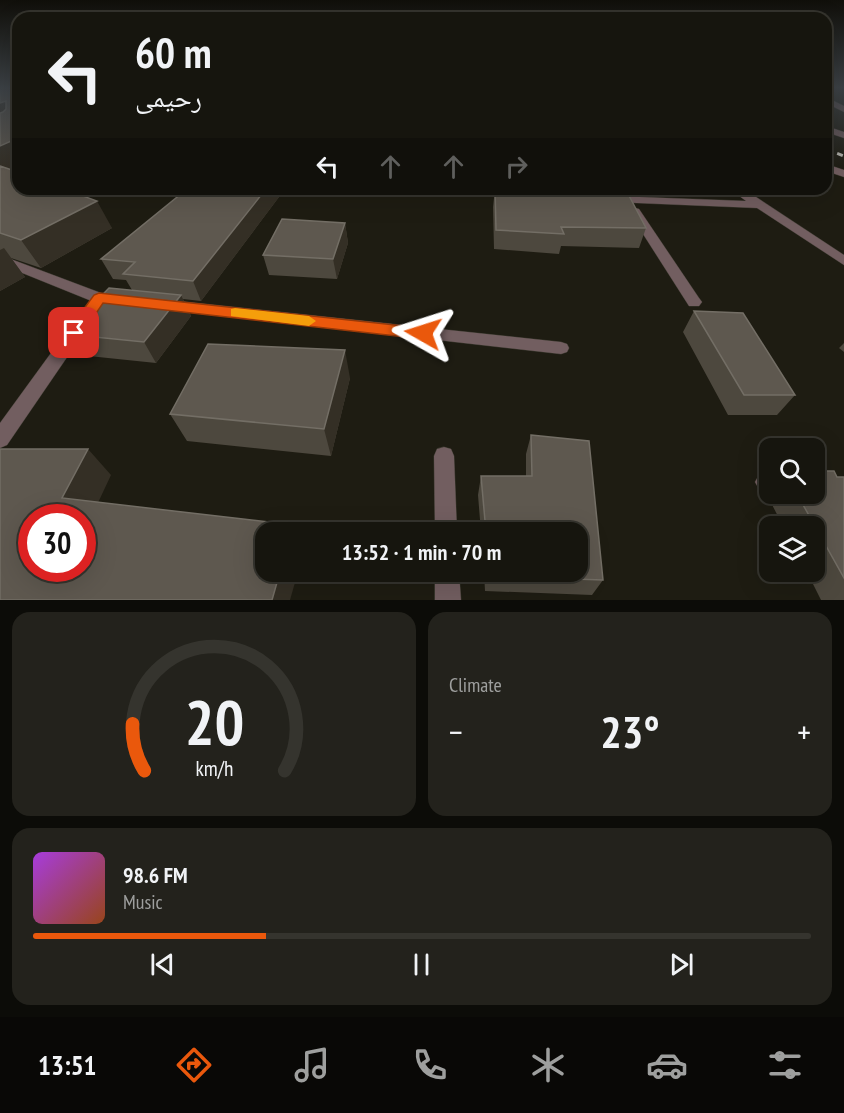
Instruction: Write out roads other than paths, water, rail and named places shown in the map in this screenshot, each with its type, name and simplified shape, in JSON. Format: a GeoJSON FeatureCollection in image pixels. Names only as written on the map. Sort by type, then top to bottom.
{"type":"FeatureCollection","features":[{"type":"Feature","properties":{"kind":"street"},"geometry":{"type":"LineString","coordinates":[[744,195],[844,261]]}},
{"type":"Feature","properties":{"kind":"street"},"geometry":{"type":"LineString","coordinates":[[604,198],[757,205]]}},
{"type":"Feature","properties":{"kind":"street"},"geometry":{"type":"LineString","coordinates":[[627,200],[694,302]]}},
{"type":"Feature","properties":{"kind":"street"},"geometry":{"type":"LineString","coordinates":[[0,258],[99,298],[561,348]]}},
{"type":"Feature","properties":{"kind":"street"},"geometry":{"type":"LineString","coordinates":[[0,439],[99,298]]}},
{"type":"Feature","properties":{"kind":"street"},"geometry":{"type":"LineString","coordinates":[[444,456],[446,522]]}},
{"type":"Feature","properties":{"kind":"street"},"geometry":{"type":"LineString","coordinates":[[447,582],[448,600]]}},
{"type":"Feature","properties":{"kind":"railway"},"geometry":{"type":"LineString","coordinates":[[832,151],[844,156]]}}]}
